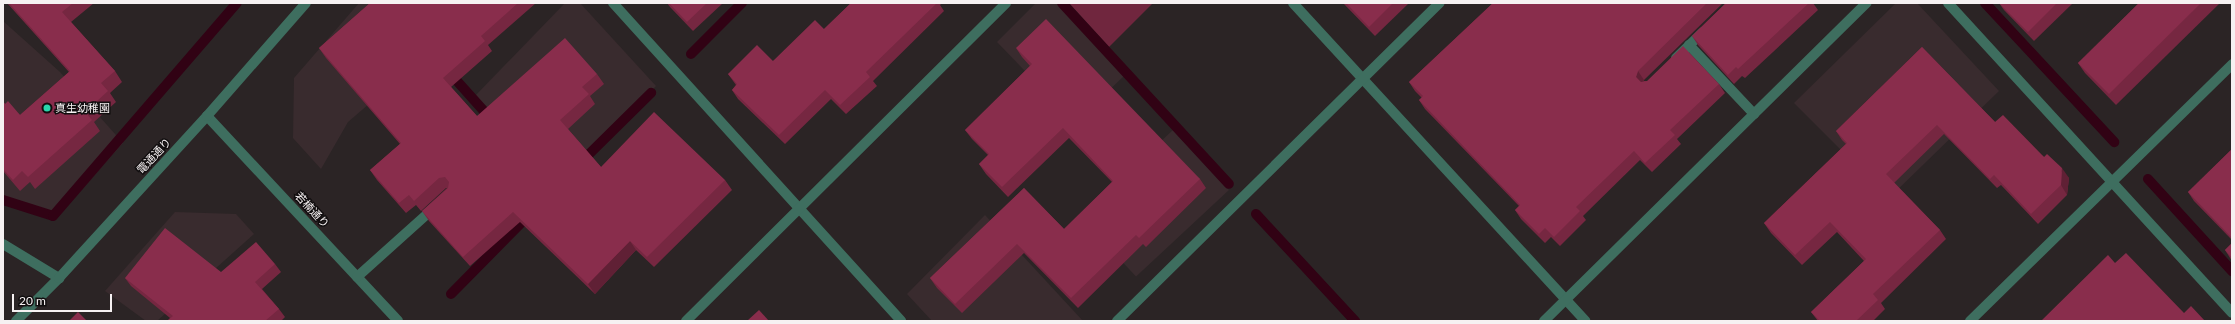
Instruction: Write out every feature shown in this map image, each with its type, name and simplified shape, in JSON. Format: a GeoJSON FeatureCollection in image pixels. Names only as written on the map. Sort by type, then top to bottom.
{"type":"FeatureCollection","features":[{"type":"Feature","properties":{"kind":"street","name":"電通通り"},"geometry":{"type":"LineString","coordinates":[[16,321],[59,278],[207,116],[306,3]]}},
{"type":"Feature","properties":{"kind":"street"},"geometry":{"type":"LineString","coordinates":[[613,3],[798,210],[900,321]]}},
{"type":"Feature","properties":{"kind":"street"},"geometry":{"type":"LineString","coordinates":[[686,321],[1006,3]]}},
{"type":"Feature","properties":{"kind":"street"},"geometry":{"type":"LineString","coordinates":[[1293,3],[1585,321]]}},
{"type":"Feature","properties":{"kind":"street"},"geometry":{"type":"LineString","coordinates":[[1117,321],[1439,3]]}},
{"type":"Feature","properties":{"kind":"street"},"geometry":{"type":"LineString","coordinates":[[1544,321],[1867,3]]}},
{"type":"Feature","properties":{"kind":"street"},"geometry":{"type":"LineString","coordinates":[[1948,3],[2232,313]]}},
{"type":"Feature","properties":{"kind":"street"},"geometry":{"type":"LineString","coordinates":[[1669,65],[1710,25]]}},
{"type":"Feature","properties":{"kind":"street"},"geometry":{"type":"LineString","coordinates":[[1689,45],[1754,114]]}},
{"type":"Feature","properties":{"kind":"street"},"geometry":{"type":"LineString","coordinates":[[1970,321],[2111,180],[2232,64]]}},
{"type":"Feature","properties":{"kind":"street","name":"若楠通り"},"geometry":{"type":"LineString","coordinates":[[207,116],[398,321]]}},
{"type":"Feature","properties":{"kind":"street"},"geometry":{"type":"LineString","coordinates":[[357,277],[444,198]]}},
{"type":"Feature","properties":{"kind":"street"},"geometry":{"type":"LineString","coordinates":[[3,244],[59,278]]}},
{"type":"Feature","properties":{"kind":"shaded area"},"geometry":{"type":"Polygon","coordinates":[[[359,3],[433,3],[433,49],[348,122],[321,169],[293,138],[294,78],[359,3]]]}},
{"type":"Feature","properties":{"kind":"shaded area"},"geometry":{"type":"Polygon","coordinates":[[[565,3],[580,3],[656,86],[556,186],[474,97],[565,3]]]}},
{"type":"Feature","properties":{"kind":"shaded area"},"geometry":{"type":"Polygon","coordinates":[[[1036,3],[1059,3],[1125,75],[1075,123],[997,42],[1036,3]]]}},
{"type":"Feature","properties":{"kind":"shaded area"},"geometry":{"type":"Polygon","coordinates":[[[1069,3],[1153,3],[1109,47],[1069,3]]]}},
{"type":"Feature","properties":{"kind":"shaded area"},"geometry":{"type":"Polygon","coordinates":[[[1896,3],[1917,3],[1999,91],[1889,198],[1794,103],[1896,3]]]}},
{"type":"Feature","properties":{"kind":"shaded area","name":"真生幼稚園"},"geometry":{"type":"Polygon","coordinates":[[[3,21],[60,72],[123,143],[54,221],[3,204],[3,21]]]}},
{"type":"Feature","properties":{"kind":"shaded area"},"geometry":{"type":"Polygon","coordinates":[[[1173,130],[1229,190],[1136,277],[1080,217],[1173,130]]]}},
{"type":"Feature","properties":{"kind":"shaded area"},"geometry":{"type":"Polygon","coordinates":[[[175,212],[236,214],[254,234],[157,321],[146,321],[105,291],[175,212]]]}},
{"type":"Feature","properties":{"kind":"shaded area"},"geometry":{"type":"Polygon","coordinates":[[[985,215],[1083,321],[932,321],[907,294],[985,215]]]}},
{"type":"Feature","properties":{"kind":"building"},"geometry":{"type":"Polygon","coordinates":[[[9,3],[73,3],[62,12],[115,71],[101,83],[108,91],[85,112],[92,120],[28,177],[22,171],[13,180],[3,169],[3,101],[5,104],[8,101],[20,115],[70,71],[9,3]]]}},
{"type":"Feature","properties":{"kind":"building"},"geometry":{"type":"Polygon","coordinates":[[[370,3],[518,3],[481,36],[485,41],[443,78],[477,116],[565,38],[597,74],[582,87],[589,94],[560,120],[601,167],[654,112],[725,180],[647,257],[630,241],[588,284],[513,212],[463,257],[422,211],[448,188],[449,182],[445,177],[439,178],[414,201],[409,195],[399,203],[370,170],[401,143],[319,48],[370,3]]]}},
{"type":"Feature","properties":{"kind":"building"},"geometry":{"type":"Polygon","coordinates":[[[669,3],[707,3],[687,22],[669,3]]]}},
{"type":"Feature","properties":{"kind":"building"},"geometry":{"type":"Polygon","coordinates":[[[851,3],[937,3],[866,72],[870,77],[840,105],[825,90],[779,135],[732,90],[737,84],[728,74],[757,45],[773,61],[815,20],[824,29],[851,3]]]}},
{"type":"Feature","properties":{"kind":"building"},"geometry":{"type":"Polygon","coordinates":[[[1346,3],[1393,3],[1369,27],[1346,3]]]}},
{"type":"Feature","properties":{"kind":"building"},"geometry":{"type":"Polygon","coordinates":[[[1493,3],[1707,3],[1638,71],[1636,77],[1641,82],[1647,81],[1683,46],[1719,84],[1670,130],[1675,135],[1645,163],[1634,151],[1576,207],[1580,211],[1554,237],[1545,228],[1539,234],[1515,210],[1520,205],[1419,100],[1423,96],[1409,82],[1493,3]]]}},
{"type":"Feature","properties":{"kind":"building"},"geometry":{"type":"Polygon","coordinates":[[[1726,3],[1809,3],[1738,69],[1736,67],[1728,75],[1692,36],[1726,3]]]}},
{"type":"Feature","properties":{"kind":"building"},"geometry":{"type":"Polygon","coordinates":[[[1999,3],[2057,3],[2028,32],[1999,3]]]}},
{"type":"Feature","properties":{"kind":"building"},"geometry":{"type":"Polygon","coordinates":[[[2139,3],[2201,3],[2109,94],[2078,63],[2139,3]]]}},
{"type":"Feature","properties":{"kind":"building"},"geometry":{"type":"Polygon","coordinates":[[[1046,19],[1200,179],[1139,238],[1136,235],[1071,298],[1017,244],[955,304],[930,278],[1024,188],[1064,229],[1113,181],[1063,128],[1002,187],[979,164],[989,154],[965,130],[1032,64],[1016,48],[1046,19]]]}},
{"type":"Feature","properties":{"kind":"building"},"geometry":{"type":"Polygon","coordinates":[[[1922,47],[1995,122],[2003,115],[2044,157],[2047,154],[2062,168],[2061,185],[2031,214],[1994,175],[1990,179],[1937,125],[1886,174],[1940,230],[1873,294],[1878,300],[1856,321],[1820,321],[1811,312],[1866,259],[1830,222],[1795,255],[1764,223],[1847,143],[1836,131],[1922,47]]]}},
{"type":"Feature","properties":{"kind":"building"},"geometry":{"type":"Polygon","coordinates":[[[2232,149],[2232,238],[2188,192],[2232,149]]]}},
{"type":"Feature","properties":{"kind":"building"},"geometry":{"type":"Polygon","coordinates":[[[165,228],[221,272],[256,242],[275,264],[255,282],[279,309],[265,321],[167,321],[173,316],[125,278],[165,228]]]}},
{"type":"Feature","properties":{"kind":"building"},"geometry":{"type":"Polygon","coordinates":[[[2232,243],[2232,258],[2225,250],[2232,243]]]}},
{"type":"Feature","properties":{"kind":"building"},"geometry":{"type":"Polygon","coordinates":[[[2126,253],[2184,313],[2191,306],[2205,321],[2041,321],[2108,255],[2115,263],[2126,253]]]}},
{"type":"Feature","properties":{"kind":"building"},"geometry":{"type":"Polygon","coordinates":[[[759,310],[769,321],[747,321],[759,310]]]}},
{"type":"Feature","properties":{"kind":"building"},"geometry":{"type":"Polygon","coordinates":[[[78,312],[87,321],[69,321],[78,312]]]}},
{"type":"Feature","properties":{"kind":"waterway"},"geometry":{"type":"LineString","coordinates":[[3,200],[53,216],[237,3]]}},
{"type":"Feature","properties":{"kind":"waterway"},"geometry":{"type":"LineString","coordinates":[[691,54],[742,3]]}},
{"type":"Feature","properties":{"kind":"waterway"},"geometry":{"type":"LineString","coordinates":[[1062,3],[1229,184]]}},
{"type":"Feature","properties":{"kind":"waterway"},"geometry":{"type":"LineString","coordinates":[[1985,3],[2114,142]]}},
{"type":"Feature","properties":{"kind":"waterway"},"geometry":{"type":"LineString","coordinates":[[448,71],[492,120]]}},
{"type":"Feature","properties":{"kind":"waterway"},"geometry":{"type":"LineString","coordinates":[[580,163],[651,93]]}},
{"type":"Feature","properties":{"kind":"waterway"},"geometry":{"type":"LineString","coordinates":[[2148,179],[2232,271]]}},
{"type":"Feature","properties":{"kind":"waterway"},"geometry":{"type":"LineString","coordinates":[[451,294],[530,214]]}},
{"type":"Feature","properties":{"kind":"waterway"},"geometry":{"type":"LineString","coordinates":[[1256,214],[1355,321]]}},
{"type":"Feature","properties":{"kind":"place","name":"真生幼稚園"},"geometry":{"type":"Point","coordinates":[47,108]}}]}
